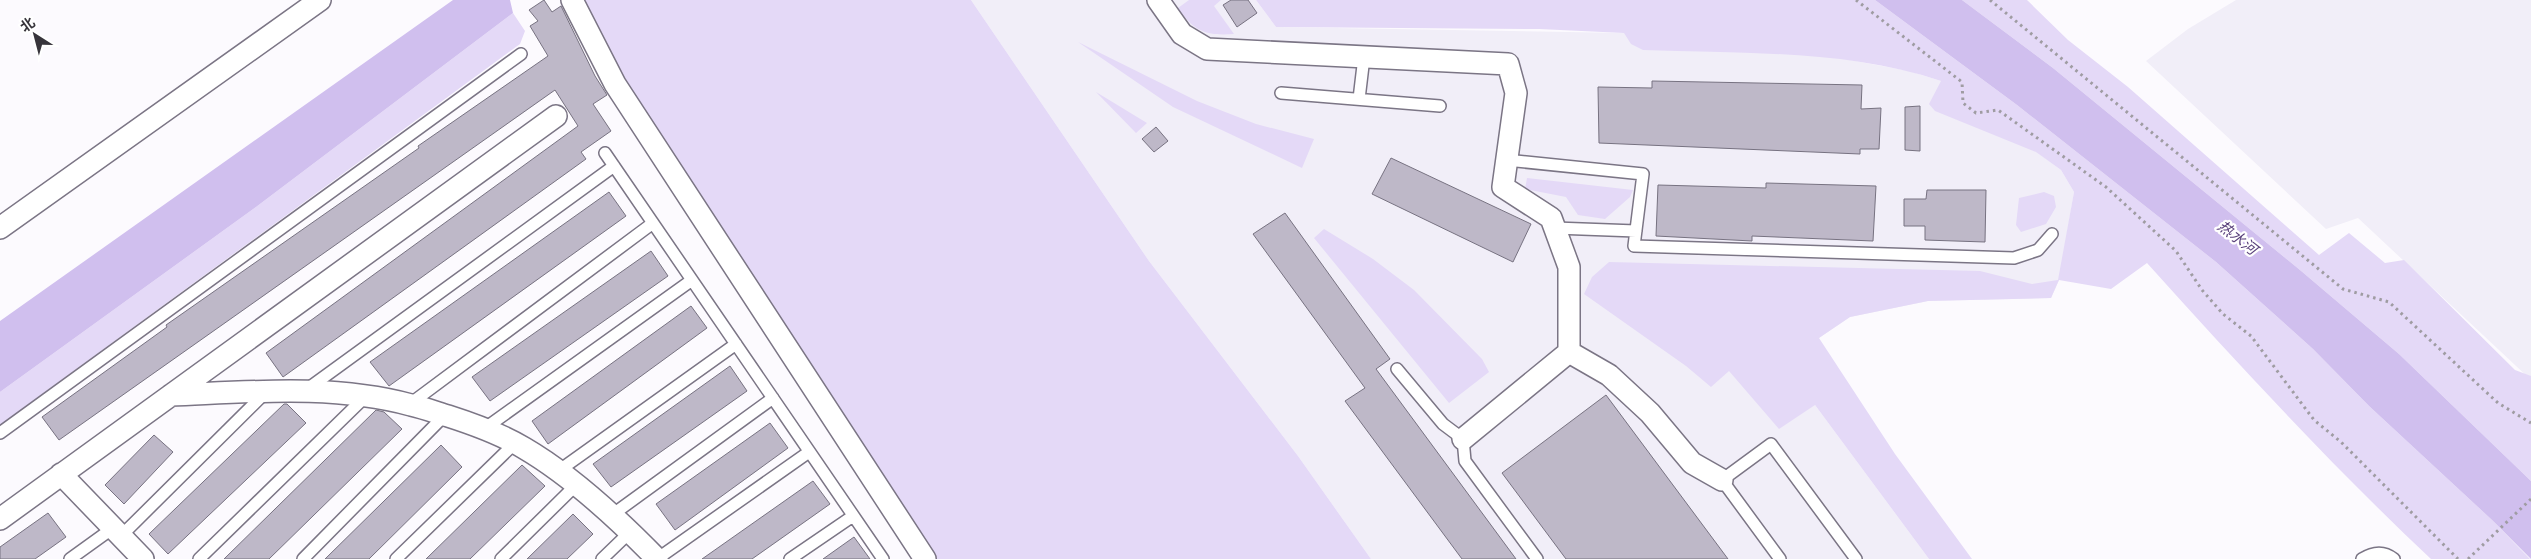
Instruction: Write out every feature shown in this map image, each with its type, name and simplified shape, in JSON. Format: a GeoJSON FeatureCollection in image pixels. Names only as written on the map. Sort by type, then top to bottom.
{"type":"FeatureCollection","features":[{"type":"Feature","properties":{"kind":"street"},"geometry":{"type":"LineString","coordinates":[[0,228],[320,0]]}},
{"type":"Feature","properties":{"kind":"street"},"geometry":{"type":"LineString","coordinates":[[572,0],[615,84],[925,559]]}},
{"type":"Feature","properties":{"kind":"street"},"geometry":{"type":"LineString","coordinates":[[1158,0],[1182,34],[1207,49],[1508,64],[1516,93],[1503,186],[1551,218],[1569,267],[1569,352]]}},
{"type":"Feature","properties":{"kind":"street"},"geometry":{"type":"LineString","coordinates":[[0,518],[556,116]]}},
{"type":"Feature","properties":{"kind":"street"},"geometry":{"type":"LineString","coordinates":[[1463,439],[1569,352]]}},
{"type":"Feature","properties":{"kind":"street"},"geometry":{"type":"LineString","coordinates":[[1569,352],[1609,375],[1650,413],[1692,463],[1722,480]]}},
{"type":"Feature","properties":{"kind":"street"},"geometry":{"type":"LineString","coordinates":[[171,395],[267,391],[303,392],[365,397],[410,404],[445,415],[515,443],[576,485],[612,515],[657,559]]}},
{"type":"Feature","properties":{"kind":"street"},"geometry":{"type":"LineString","coordinates":[[61,474],[143,559]]}},
{"type":"Feature","properties":{"kind":"lane"},"geometry":{"type":"LineString","coordinates":[[0,433],[521,54]]}},
{"type":"Feature","properties":{"kind":"lane"},"geometry":{"type":"LineString","coordinates":[[1359,99],[1364,57]]}},
{"type":"Feature","properties":{"kind":"lane"},"geometry":{"type":"LineString","coordinates":[[1281,93],[1440,106]]}},
{"type":"Feature","properties":{"kind":"lane"},"geometry":{"type":"LineString","coordinates":[[605,153],[883,559]]}},
{"type":"Feature","properties":{"kind":"lane"},"geometry":{"type":"LineString","coordinates":[[1506,160],[1643,174],[1634,246],[2014,258],[2038,250],[2052,234]]}},
{"type":"Feature","properties":{"kind":"lane"},"geometry":{"type":"LineString","coordinates":[[303,392],[614,166]]}},
{"type":"Feature","properties":{"kind":"lane"},"geometry":{"type":"LineString","coordinates":[[410,404],[653,223]]}},
{"type":"Feature","properties":{"kind":"lane"},"geometry":{"type":"LineString","coordinates":[[1554,228],[1636,231]]}},
{"type":"Feature","properties":{"kind":"lane"},"geometry":{"type":"LineString","coordinates":[[484,429],[692,280]]}},
{"type":"Feature","properties":{"kind":"lane"},"geometry":{"type":"LineString","coordinates":[[557,472],[736,344]]}},
{"type":"Feature","properties":{"kind":"lane"},"geometry":{"type":"LineString","coordinates":[[1397,369],[1443,424],[1463,439],[1465,461],[1537,559]]}},
{"type":"Feature","properties":{"kind":"lane"},"geometry":{"type":"LineString","coordinates":[[70,559],[117,532],[267,391]]}},
{"type":"Feature","properties":{"kind":"lane"},"geometry":{"type":"LineString","coordinates":[[199,559],[365,397]]}},
{"type":"Feature","properties":{"kind":"lane"},"geometry":{"type":"LineString","coordinates":[[612,515],[773,398]]}},
{"type":"Feature","properties":{"kind":"lane"},"geometry":{"type":"LineString","coordinates":[[303,559],[445,415]]}},
{"type":"Feature","properties":{"kind":"lane"},"geometry":{"type":"LineString","coordinates":[[396,559],[515,443]]}},
{"type":"Feature","properties":{"kind":"lane"},"geometry":{"type":"LineString","coordinates":[[1780,559],[1722,480],[1771,444],[1856,559]]}},
{"type":"Feature","properties":{"kind":"lane"},"geometry":{"type":"LineString","coordinates":[[657,559],[810,452]]}},
{"type":"Feature","properties":{"kind":"lane"},"geometry":{"type":"LineString","coordinates":[[501,559],[576,485]]}},
{"type":"Feature","properties":{"kind":"lane"},"geometry":{"type":"LineString","coordinates":[[790,559],[853,516]]}},
{"type":"Feature","properties":{"kind":"lane"},"geometry":{"type":"LineString","coordinates":[[602,559],[630,532]]}},
{"type":"Feature","properties":{"kind":"lane"},"geometry":{"type":"LineString","coordinates":[[2362,559],[2370,553],[2387,554],[2394,559]]}},
{"type":"Feature","properties":{"kind":"path"},"geometry":{"type":"LineString","coordinates":[[1856,0],[1962,82],[1963,103],[1976,113],[1998,110],[2106,187],[2176,251],[2202,290],[2223,314],[2251,336],[2314,420],[2341,442],[2458,559]]}},
{"type":"Feature","properties":{"kind":"path"},"geometry":{"type":"LineString","coordinates":[[1990,0],[2343,290],[2389,302],[2498,403],[2531,424]]}},
{"type":"Feature","properties":{"kind":"path"},"geometry":{"type":"LineString","coordinates":[[2468,559],[2531,499]]}},
{"type":"Feature","properties":{"kind":"shaded area"},"geometry":{"type":"Polygon","coordinates":[[[582,0],[971,0],[1149,261],[1298,456],[1371,559],[937,559],[636,102],[582,0]]]}},
{"type":"Feature","properties":{"kind":"shaded area"},"geometry":{"type":"Polygon","coordinates":[[[971,0],[1256,0],[1276,27],[1625,33],[1839,58],[1909,71],[1941,81],[2061,170],[2074,192],[2059,280],[2051,298],[1928,301],[1850,317],[1819,338],[1815,405],[1929,559],[1371,559],[1298,456],[1149,261],[971,0]]]}},
{"type":"Feature","properties":{"kind":"shaded area"},"geometry":{"type":"Polygon","coordinates":[[[1189,0],[1221,0],[1214,6],[1234,34],[1209,33],[1196,27],[1178,8],[1189,0]]]}},
{"type":"Feature","properties":{"kind":"shaded area"},"geometry":{"type":"Polygon","coordinates":[[[1256,0],[1875,0],[2017,105],[2216,262],[2313,349],[2369,406],[2492,520],[2530,559],[2431,559],[2286,414],[2147,263],[2111,289],[2059,280],[2051,298],[1928,301],[1850,317],[1819,338],[1895,454],[1972,559],[1929,559],[1815,405],[1779,429],[1729,371],[1711,387],[1686,366],[1584,294],[1592,277],[1609,262],[1980,271],[2032,284],[2058,280],[2074,192],[2061,170],[2036,152],[1935,111],[1929,104],[1941,81],[1868,63],[1794,55],[1643,50],[1631,44],[1624,33],[1539,29],[1276,27],[1256,0]]]}},
{"type":"Feature","properties":{"kind":"shaded area"},"geometry":{"type":"Polygon","coordinates":[[[1962,0],[2027,0],[2068,40],[2128,87],[2319,255],[2349,233],[2385,263],[2404,260],[2515,370],[2531,376],[2531,481],[2399,354],[2300,270],[2053,68],[1962,0]]]}},
{"type":"Feature","properties":{"kind":"shaded area"},"geometry":{"type":"Polygon","coordinates":[[[2236,0],[2531,0],[2531,380],[2358,218],[2326,229],[2146,61],[2188,29],[2236,0]]]}},
{"type":"Feature","properties":{"kind":"shaded area"},"geometry":{"type":"Polygon","coordinates":[[[513,13],[525,31],[520,44],[0,425],[0,392],[256,207],[513,13]]]}},
{"type":"Feature","properties":{"kind":"shaded area"},"geometry":{"type":"Polygon","coordinates":[[[1078,42],[1197,101],[1256,124],[1314,139],[1302,168],[1173,107],[1078,42]]]}},
{"type":"Feature","properties":{"kind":"shaded area"},"geometry":{"type":"Polygon","coordinates":[[[1096,92],[1147,123],[1136,133],[1096,92]]]}},
{"type":"Feature","properties":{"kind":"shaded area"},"geometry":{"type":"Polygon","coordinates":[[[1527,178],[1633,190],[1630,197],[1605,219],[1578,215],[1566,197],[1525,189],[1527,178]]]}},
{"type":"Feature","properties":{"kind":"shaded area"},"geometry":{"type":"Polygon","coordinates":[[[2044,192],[2054,196],[2056,207],[2046,224],[2021,232],[2016,225],[2019,198],[2044,192]]]}},
{"type":"Feature","properties":{"kind":"shaded area"},"geometry":{"type":"Polygon","coordinates":[[[1324,229],[1373,259],[1414,290],[1482,359],[1489,372],[1449,403],[1314,238],[1324,229]]]}},
{"type":"Feature","properties":{"kind":"water"},"geometry":{"type":"Polygon","coordinates":[[[453,0],[510,0],[513,13],[256,207],[0,392],[0,321],[453,0]]]}},
{"type":"Feature","properties":{"kind":"water","name":"热水河"},"geometry":{"type":"Polygon","coordinates":[[[1875,0],[1962,0],[2053,68],[2300,270],[2399,354],[2531,481],[2531,559],[2492,520],[2369,406],[2313,349],[2216,262],[2017,105],[1875,0]]]}},
{"type":"Feature","properties":{"kind":"building"},"geometry":{"type":"Polygon","coordinates":[[[544,0],[552,12],[561,6],[595,76],[607,95],[593,104],[611,131],[581,152],[586,159],[283,377],[266,353],[578,126],[555,90],[59,440],[42,417],[167,327],[166,325],[548,56],[530,26],[538,21],[529,10],[544,0]]]}},
{"type":"Feature","properties":{"kind":"building"},"geometry":{"type":"Polygon","coordinates":[[[1231,0],[1248,0],[1257,13],[1237,27],[1223,5],[1231,0]]]}},
{"type":"Feature","properties":{"kind":"building"},"geometry":{"type":"Polygon","coordinates":[[[1652,81],[1862,85],[1861,109],[1881,108],[1879,149],[1860,149],[1860,154],[1599,143],[1598,87],[1652,88],[1652,81]]]}},
{"type":"Feature","properties":{"kind":"building"},"geometry":{"type":"Polygon","coordinates":[[[1920,106],[1920,151],[1905,150],[1905,107],[1920,106]]]}},
{"type":"Feature","properties":{"kind":"building"},"geometry":{"type":"Polygon","coordinates":[[[1156,127],[1168,141],[1154,152],[1142,139],[1156,127]]]}},
{"type":"Feature","properties":{"kind":"building"},"geometry":{"type":"Polygon","coordinates":[[[1391,158],[1531,224],[1513,262],[1372,194],[1391,158]]]}},
{"type":"Feature","properties":{"kind":"building"},"geometry":{"type":"Polygon","coordinates":[[[1766,183],[1876,186],[1873,241],[1752,236],[1752,241],[1656,236],[1658,185],[1766,188],[1766,183]]]}},
{"type":"Feature","properties":{"kind":"building"},"geometry":{"type":"Polygon","coordinates":[[[1927,190],[1986,190],[1985,242],[1925,240],[1925,226],[1904,226],[1904,199],[1926,199],[1927,190]]]}},
{"type":"Feature","properties":{"kind":"building"},"geometry":{"type":"Polygon","coordinates":[[[609,192],[626,216],[389,386],[370,362],[609,192]]]}},
{"type":"Feature","properties":{"kind":"building"},"geometry":{"type":"Polygon","coordinates":[[[1285,213],[1390,359],[1376,369],[1516,559],[1462,559],[1345,401],[1365,388],[1253,234],[1285,213]]]}},
{"type":"Feature","properties":{"kind":"building"},"geometry":{"type":"Polygon","coordinates":[[[651,251],[668,276],[490,401],[472,377],[651,251]]]}},
{"type":"Feature","properties":{"kind":"building"},"geometry":{"type":"Polygon","coordinates":[[[691,306],[707,328],[548,444],[532,421],[691,306]]]}},
{"type":"Feature","properties":{"kind":"building"},"geometry":{"type":"Polygon","coordinates":[[[730,366],[747,391],[611,487],[593,464],[730,366]]]}},
{"type":"Feature","properties":{"kind":"building"},"geometry":{"type":"Polygon","coordinates":[[[1606,395],[1728,559],[1566,559],[1502,473],[1606,395]]]}},
{"type":"Feature","properties":{"kind":"building"},"geometry":{"type":"Polygon","coordinates":[[[284,404],[287,404],[306,423],[168,554],[149,534],[284,404]]]}},
{"type":"Feature","properties":{"kind":"building"},"geometry":{"type":"Polygon","coordinates":[[[376,410],[384,412],[402,429],[269,559],[224,559],[376,410]]]}},
{"type":"Feature","properties":{"kind":"building"},"geometry":{"type":"Polygon","coordinates":[[[770,423],[788,448],[675,530],[656,504],[770,423]]]}},
{"type":"Feature","properties":{"kind":"building"},"geometry":{"type":"Polygon","coordinates":[[[154,435],[173,452],[124,504],[105,485],[154,435]]]}},
{"type":"Feature","properties":{"kind":"building"},"geometry":{"type":"Polygon","coordinates":[[[441,445],[462,467],[369,559],[325,559],[441,445]]]}},
{"type":"Feature","properties":{"kind":"building"},"geometry":{"type":"Polygon","coordinates":[[[522,465],[545,486],[470,559],[426,559],[522,465]]]}},
{"type":"Feature","properties":{"kind":"building"},"geometry":{"type":"Polygon","coordinates":[[[813,481],[830,504],[752,559],[702,559],[813,481]]]}},
{"type":"Feature","properties":{"kind":"building"},"geometry":{"type":"Polygon","coordinates":[[[48,513],[66,537],[35,559],[0,559],[0,547],[48,513]]]}},
{"type":"Feature","properties":{"kind":"building"},"geometry":{"type":"Polygon","coordinates":[[[573,514],[593,534],[567,559],[527,559],[573,514]]]}},
{"type":"Feature","properties":{"kind":"building"},"geometry":{"type":"Polygon","coordinates":[[[854,537],[870,559],[823,559],[854,537]]]}}]}
